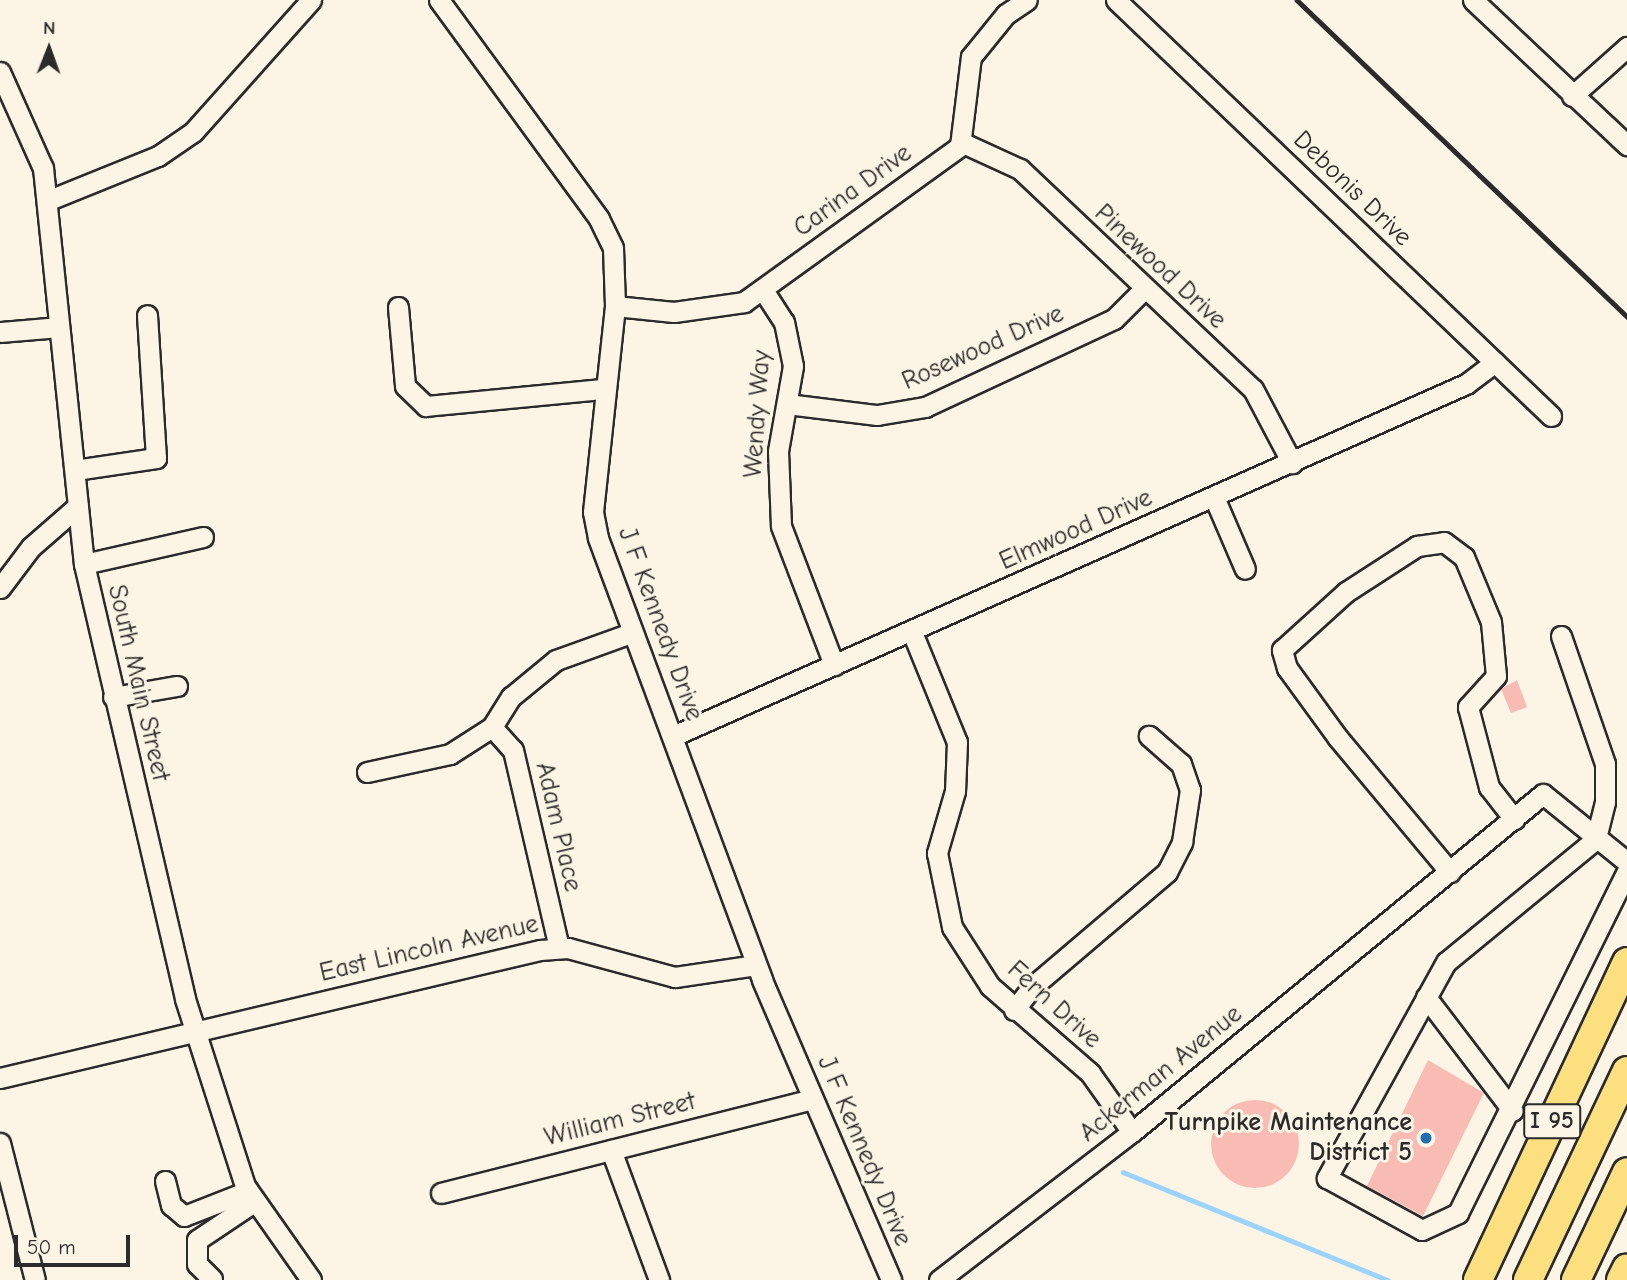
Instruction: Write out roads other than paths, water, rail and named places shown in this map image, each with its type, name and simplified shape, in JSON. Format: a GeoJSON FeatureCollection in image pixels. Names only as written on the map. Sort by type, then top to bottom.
{"type":"FeatureCollection","features":[{"type":"Feature","properties":{"kind":"highway","name":"I 95"},"geometry":{"type":"LineString","coordinates":[[1478,1280],[1627,962]]}},
{"type":"Feature","properties":{"kind":"highway","name":"I 95"},"geometry":{"type":"LineString","coordinates":[[1528,1280],[1627,1071]]}},
{"type":"Feature","properties":{"kind":"highway"},"geometry":{"type":"LineString","coordinates":[[1576,1280],[1627,1172]]}},
{"type":"Feature","properties":{"kind":"highway"},"geometry":{"type":"LineString","coordinates":[[1622,1280],[1627,1268]]}},
{"type":"Feature","properties":{"kind":"street"},"geometry":{"type":"LineString","coordinates":[[49,200],[158,156],[193,132],[311,0]]}},
{"type":"Feature","properties":{"kind":"street","name":"J F Kennedy Drive"},"geometry":{"type":"LineString","coordinates":[[439,0],[599,219],[613,248],[615,306],[603,389],[593,512],[631,633],[673,736],[756,965],[891,1280]]}},
{"type":"Feature","properties":{"kind":"street"},"geometry":{"type":"LineString","coordinates":[[961,142],[971,57],[1006,15],[1027,0]]}},
{"type":"Feature","properties":{"kind":"street","name":"Debonis Drive"},"geometry":{"type":"LineString","coordinates":[[1116,0],[1551,416]]}},
{"type":"Feature","properties":{"kind":"street"},"geometry":{"type":"LineString","coordinates":[[1473,0],[1627,145]]}},
{"type":"Feature","properties":{"kind":"street"},"geometry":{"type":"LineString","coordinates":[[1572,96],[1627,47]]}},
{"type":"Feature","properties":{"kind":"street","name":"South Main Street"},"geometry":{"type":"LineString","coordinates":[[0,72],[32,136],[49,200],[59,327],[84,564],[113,697],[194,1029],[251,1196],[311,1280]]}},
{"type":"Feature","properties":{"kind":"street","name":"Carina Drive"},"geometry":{"type":"LineString","coordinates":[[615,306],[704,311],[744,302],[961,142]]}},
{"type":"Feature","properties":{"kind":"street","name":"Pinewood Drive"},"geometry":{"type":"LineString","coordinates":[[961,142],[1020,169],[1143,290],[1253,389],[1292,463]]}},
{"type":"Feature","properties":{"kind":"street","name":"Wendy Way"},"geometry":{"type":"LineString","coordinates":[[762,290],[791,344],[787,404],[778,451],[781,526],[834,665]]}},
{"type":"Feature","properties":{"kind":"street","name":"Rosewood Drive"},"geometry":{"type":"LineString","coordinates":[[787,404],[877,415],[925,407],[1114,319],[1143,290]]}},
{"type":"Feature","properties":{"kind":"street"},"geometry":{"type":"LineString","coordinates":[[398,307],[405,386],[426,406],[603,389]]}},
{"type":"Feature","properties":{"kind":"street"},"geometry":{"type":"LineString","coordinates":[[75,470],[156,458],[147,315]]}},
{"type":"Feature","properties":{"kind":"street"},"geometry":{"type":"LineString","coordinates":[[0,332],[59,327]]}},
{"type":"Feature","properties":{"kind":"street","name":"Elmwood Drive"},"geometry":{"type":"LineString","coordinates":[[673,736],[1466,384],[1495,362]]}},
{"type":"Feature","properties":{"kind":"street"},"geometry":{"type":"LineString","coordinates":[[1214,497],[1245,569]]}},
{"type":"Feature","properties":{"kind":"street"},"geometry":{"type":"LineString","coordinates":[[0,588],[31,547],[78,506]]}},
{"type":"Feature","properties":{"kind":"street"},"geometry":{"type":"LineString","coordinates":[[84,564],[204,537]]}},
{"type":"Feature","properties":{"kind":"street"},"geometry":{"type":"LineString","coordinates":[[1450,872],[1338,738],[1287,668],[1282,650],[1346,592],[1417,546],[1444,542],[1464,557],[1491,622],[1496,676],[1468,707],[1489,787],[1514,819]]}},
{"type":"Feature","properties":{"kind":"street","name":"Fern Drive"},"geometry":{"type":"LineString","coordinates":[[912,632],[957,742],[955,791],[937,853],[942,897],[968,955],[1014,1010],[1090,1073],[1132,1132]]}},
{"type":"Feature","properties":{"kind":"street"},"geometry":{"type":"LineString","coordinates":[[367,772],[450,754],[492,727],[511,697],[555,660],[631,633]]}},
{"type":"Feature","properties":{"kind":"street"},"geometry":{"type":"LineString","coordinates":[[1561,636],[1605,764],[1605,802],[1596,839],[1473,935],[1446,962],[1327,1178],[1422,1230],[1444,1225],[1485,1168],[1627,871]]}},
{"type":"Feature","properties":{"kind":"street"},"geometry":{"type":"LineString","coordinates":[[113,697],[177,686]]}},
{"type":"Feature","properties":{"kind":"street","name":"Adam Place"},"geometry":{"type":"LineString","coordinates":[[492,727],[513,750],[559,947]]}},
{"type":"Feature","properties":{"kind":"street"},"geometry":{"type":"LineString","coordinates":[[1014,1010],[1033,986],[1143,897],[1167,872],[1182,842],[1190,790],[1181,764],[1149,736]]}},
{"type":"Feature","properties":{"kind":"street","name":"Ackerman Avenue"},"geometry":{"type":"LineString","coordinates":[[939,1280],[1132,1132],[1412,905],[1543,794],[1596,839]]}},
{"type":"Feature","properties":{"kind":"street"},"geometry":{"type":"LineString","coordinates":[[1596,839],[1627,862]]}},
{"type":"Feature","properties":{"kind":"street","name":"East Lincoln Avenue"},"geometry":{"type":"LineString","coordinates":[[0,1078],[194,1029],[559,947],[675,977],[756,965]]}},
{"type":"Feature","properties":{"kind":"street"},"geometry":{"type":"LineString","coordinates":[[1426,997],[1513,1111]]}},
{"type":"Feature","properties":{"kind":"street","name":"William Street"},"geometry":{"type":"LineString","coordinates":[[441,1193],[813,1099]]}},
{"type":"Feature","properties":{"kind":"street"},"geometry":{"type":"LineString","coordinates":[[0,1143],[35,1280]]}},
{"type":"Feature","properties":{"kind":"street"},"geometry":{"type":"LineString","coordinates":[[611,1150],[659,1280]]}},
{"type":"Feature","properties":{"kind":"street"},"geometry":{"type":"LineString","coordinates":[[165,1181],[171,1205],[184,1216],[251,1196]]}},
{"type":"Feature","properties":{"kind":"street"},"geometry":{"type":"LineString","coordinates":[[212,1279],[197,1264],[198,1240],[251,1196]]}},
{"type":"Feature","properties":{"kind":"waterway"},"geometry":{"type":"LineString","coordinates":[[1123,1172],[1388,1280]]}},
{"type":"Feature","properties":{"kind":"railway"},"geometry":{"type":"LineString","coordinates":[[1297,0],[1627,317]]}},
{"type":"Feature","properties":{"kind":"place","name":"Turnpike Maintenance District 5"},"geometry":{"type":"Point","coordinates":[1426,1138]}}]}
